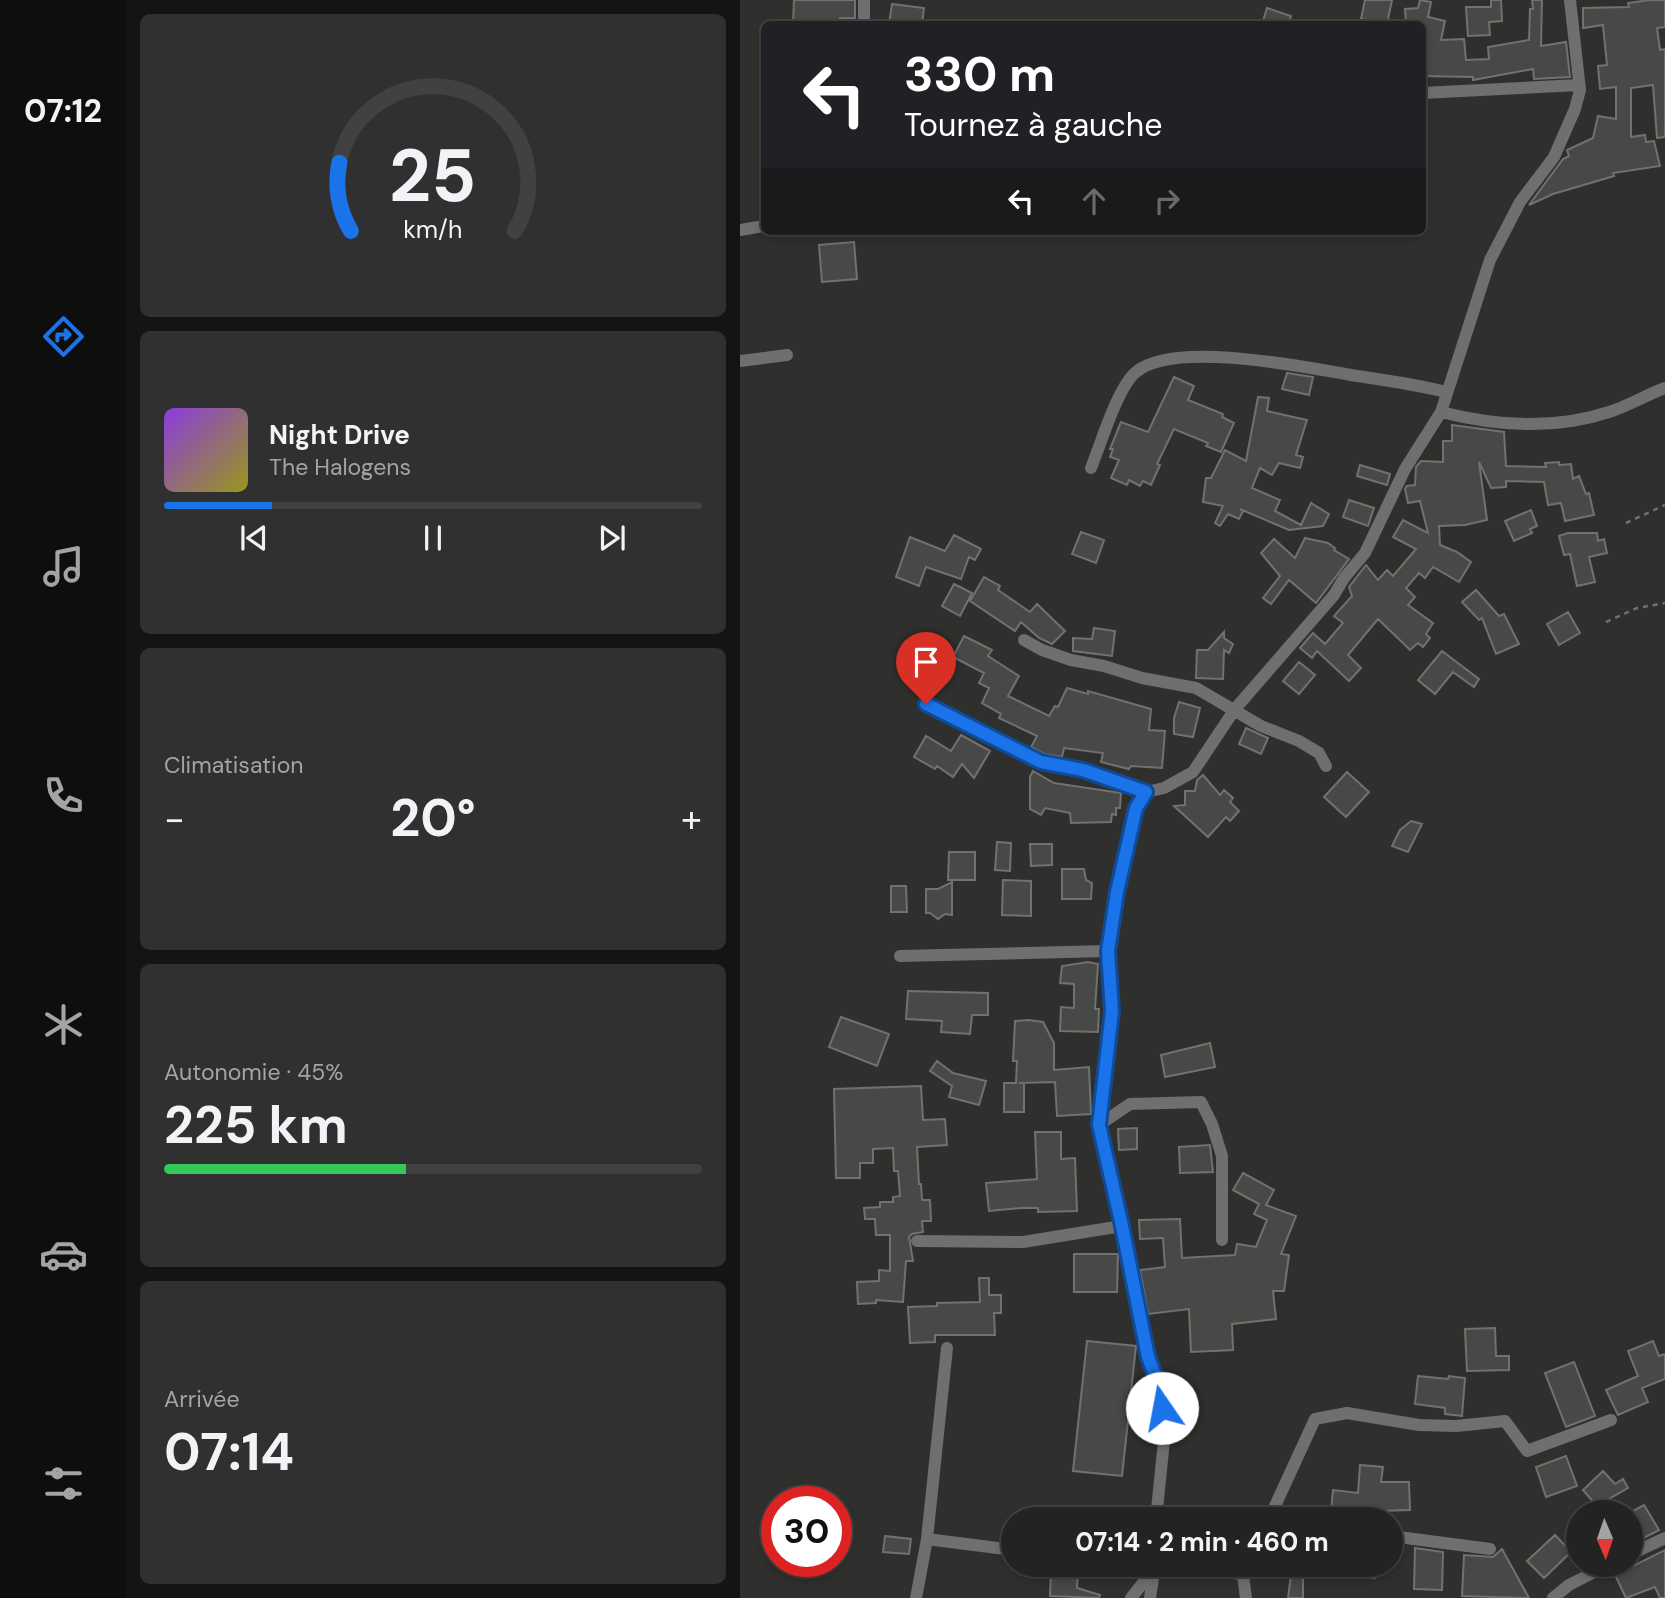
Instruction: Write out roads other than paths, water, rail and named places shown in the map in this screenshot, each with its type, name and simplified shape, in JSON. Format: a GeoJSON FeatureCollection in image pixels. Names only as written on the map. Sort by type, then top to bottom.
{"type":"FeatureCollection","features":[{"type":"Feature","properties":{"kind":"street"},"geometry":{"type":"LineString","coordinates":[[864,0],[864,21]]}},
{"type":"Feature","properties":{"kind":"street"},"geometry":{"type":"LineString","coordinates":[[926,704],[1041,762],[1083,770],[1146,792],[1165,788],[1193,772],[1235,709],[1334,595],[1365,552],[1405,469],[1441,412],[1490,260],[1520,202],[1554,157],[1575,109],[1579,85],[1571,0]]}},
{"type":"Feature","properties":{"kind":"street"},"geometry":{"type":"LineString","coordinates":[[1426,93],[1579,85]]}},
{"type":"Feature","properties":{"kind":"street"},"geometry":{"type":"LineString","coordinates":[[740,230],[761,226]]}},
{"type":"Feature","properties":{"kind":"street"},"geometry":{"type":"LineString","coordinates":[[740,361],[787,355]]}},
{"type":"Feature","properties":{"kind":"street"},"geometry":{"type":"LineString","coordinates":[[1091,468],[1128,379],[1147,364],[1163,360],[1264,359],[1405,382],[1446,392]]}},
{"type":"Feature","properties":{"kind":"street"},"geometry":{"type":"LineString","coordinates":[[1441,412],[1530,425],[1571,422],[1610,412],[1665,388]]}},
{"type":"Feature","properties":{"kind":"street"},"geometry":{"type":"LineString","coordinates":[[1024,640],[1042,650],[1071,660],[1196,688],[1261,726],[1299,741],[1319,753],[1326,766]]}},
{"type":"Feature","properties":{"kind":"street"},"geometry":{"type":"LineString","coordinates":[[1146,792],[1136,808],[1117,892],[1108,951],[1112,1011],[1099,1125],[1148,1357],[1159,1385],[1165,1431],[1157,1507]]}},
{"type":"Feature","properties":{"kind":"street"},"geometry":{"type":"LineString","coordinates":[[900,956],[1108,951]]}},
{"type":"Feature","properties":{"kind":"street"},"geometry":{"type":"LineString","coordinates":[[1099,1125],[1130,1104],[1201,1102],[1212,1124],[1222,1156],[1222,1240]]}},
{"type":"Feature","properties":{"kind":"street"},"geometry":{"type":"LineString","coordinates":[[917,1241],[1022,1242],[1122,1226]]}},
{"type":"Feature","properties":{"kind":"street"},"geometry":{"type":"LineString","coordinates":[[916,1598],[927,1539],[947,1348]]}},
{"type":"Feature","properties":{"kind":"street"},"geometry":{"type":"LineString","coordinates":[[1275,1507],[1315,1419],[1347,1413],[1419,1425],[1456,1426],[1505,1421],[1528,1451],[1611,1420]]}},
{"type":"Feature","properties":{"kind":"street"},"geometry":{"type":"LineString","coordinates":[[1403,1538],[1490,1549]]}},
{"type":"Feature","properties":{"kind":"street"},"geometry":{"type":"LineString","coordinates":[[1643,1548],[1665,1538]]}},
{"type":"Feature","properties":{"kind":"street"},"geometry":{"type":"LineString","coordinates":[[927,1539],[1001,1548]]}},
{"type":"Feature","properties":{"kind":"street"},"geometry":{"type":"LineString","coordinates":[[1131,1598],[1147,1577]]}},
{"type":"Feature","properties":{"kind":"street"},"geometry":{"type":"LineString","coordinates":[[1150,1598],[1153,1577]]}},
{"type":"Feature","properties":{"kind":"street"},"geometry":{"type":"LineString","coordinates":[[1245,1577],[1246,1598]]}},
{"type":"Feature","properties":{"kind":"street"},"geometry":{"type":"LineString","coordinates":[[1553,1598],[1585,1577]]}}]}
